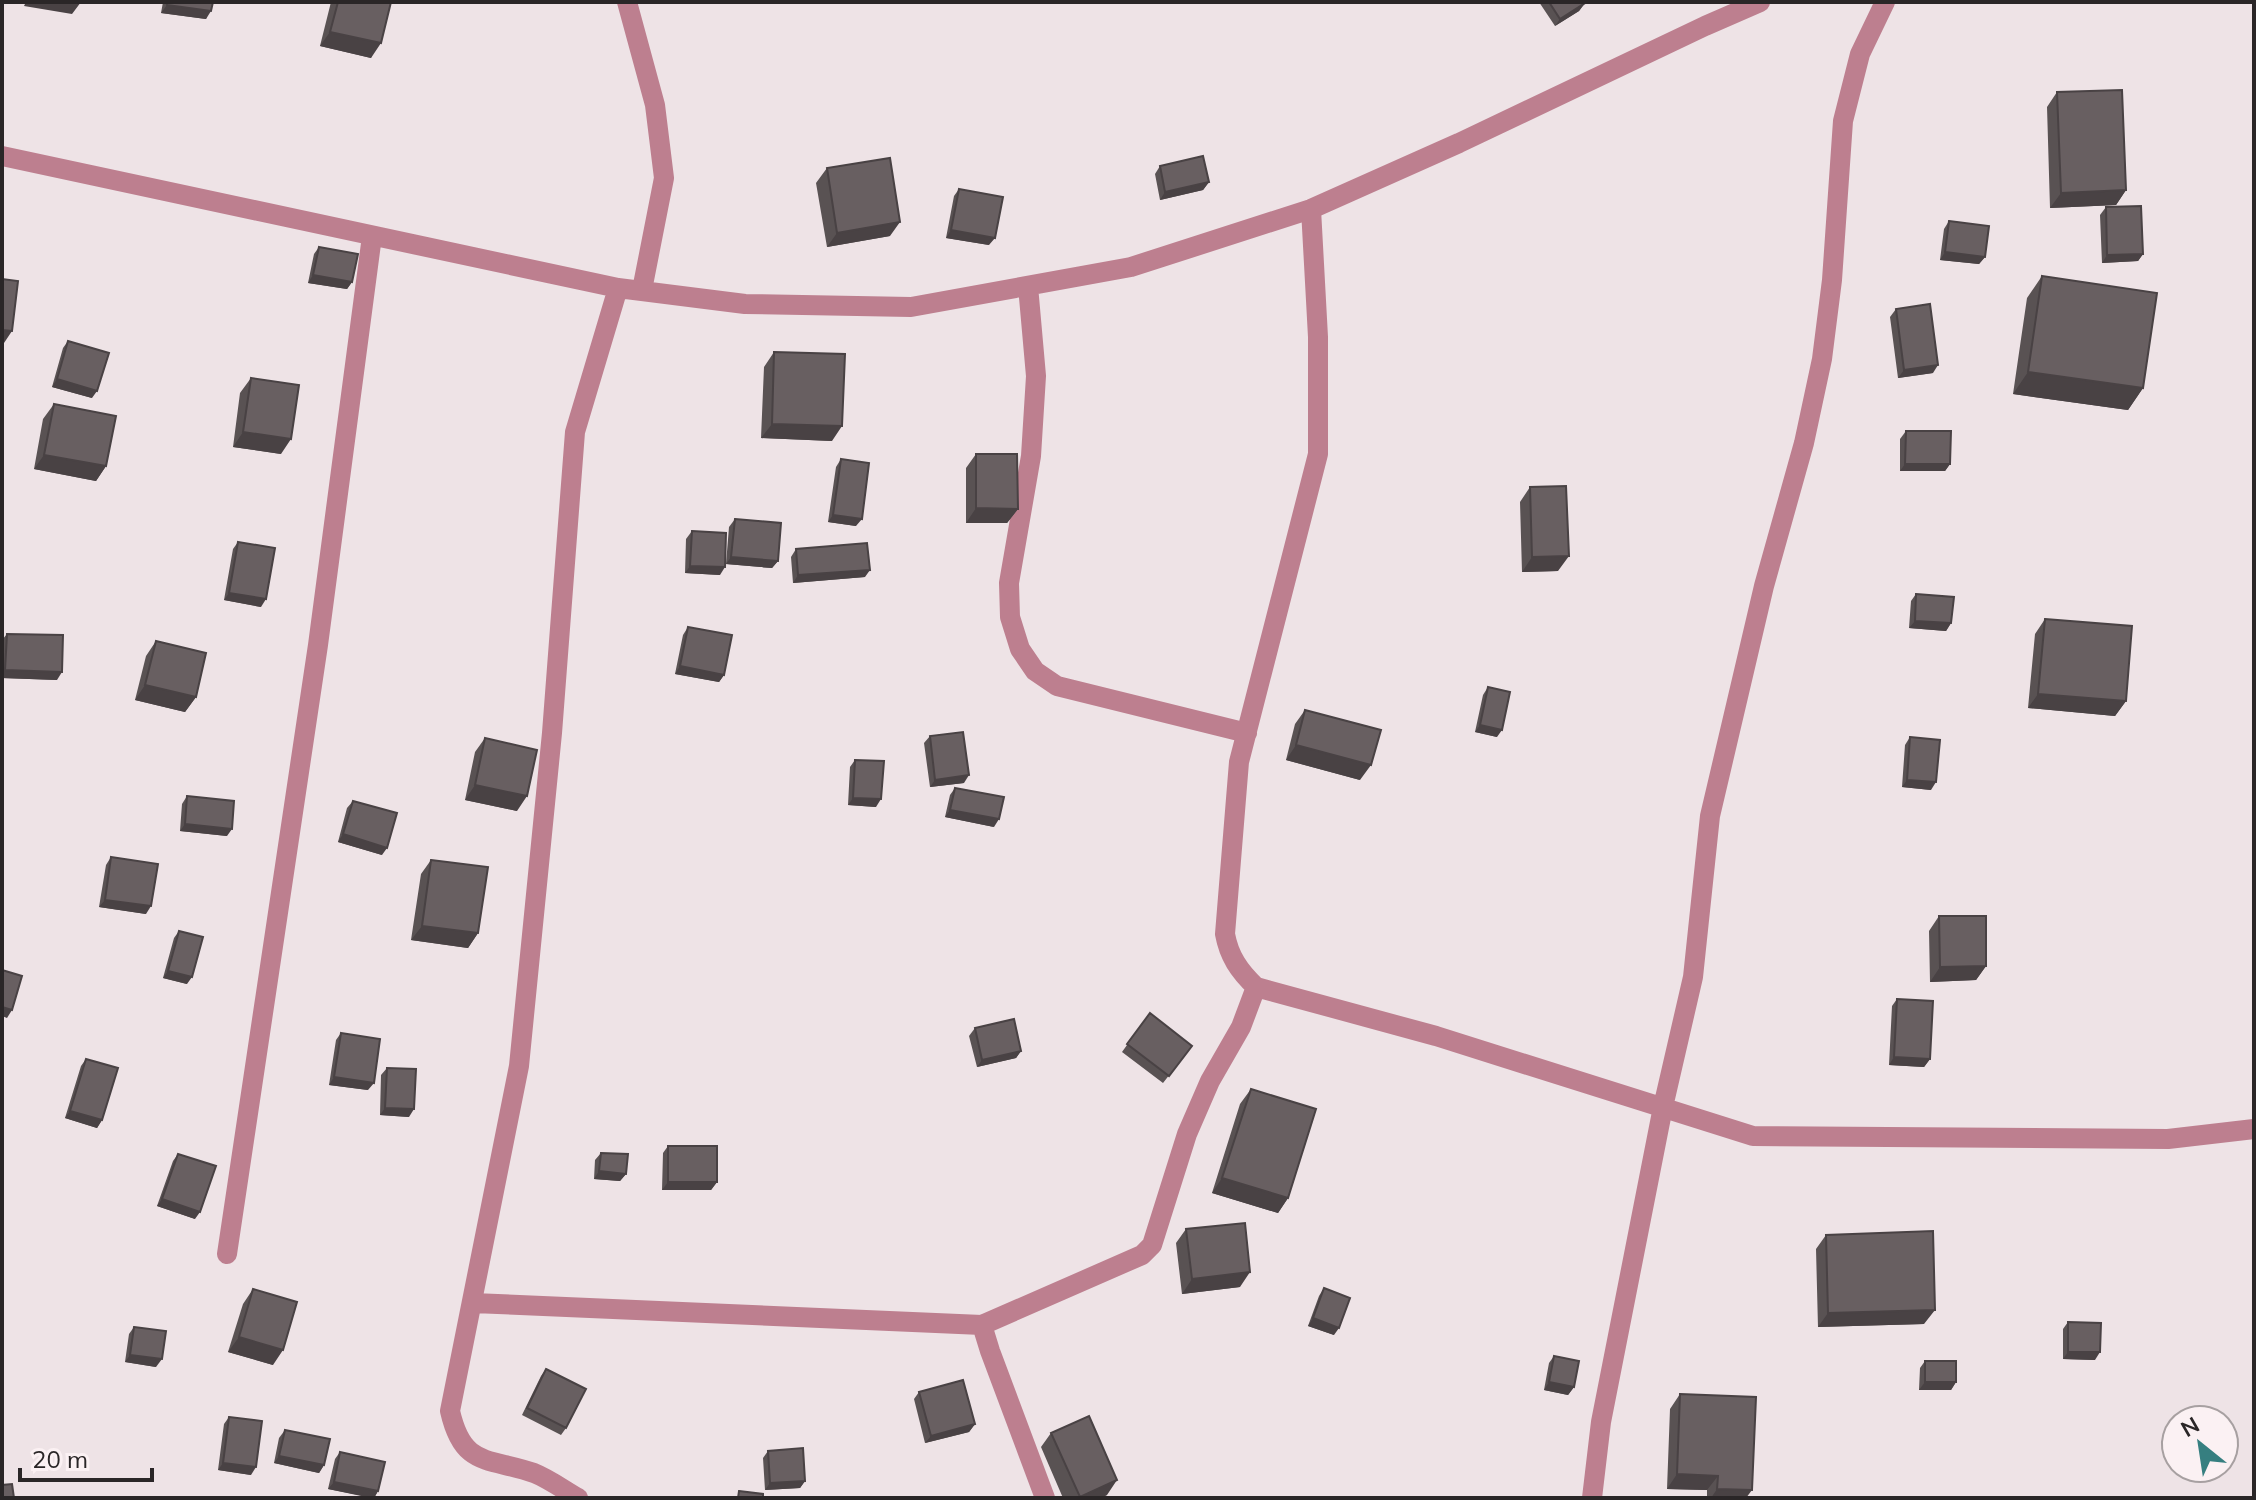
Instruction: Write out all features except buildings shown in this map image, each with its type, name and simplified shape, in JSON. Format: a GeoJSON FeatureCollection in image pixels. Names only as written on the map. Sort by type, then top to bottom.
{"type":"FeatureCollection","features":[{"type":"Feature","properties":{"kind":"street"},"geometry":{"type":"LineString","coordinates":[[627,2],[655,105],[664,178],[642,290]]}},
{"type":"Feature","properties":{"kind":"street"},"geometry":{"type":"LineString","coordinates":[[2,156],[618,288],[745,304],[911,307],[1131,267],[1311,209],[1760,2]]}},
{"type":"Feature","properties":{"kind":"street"},"geometry":{"type":"LineString","coordinates":[[1592,1498],[1601,1422],[1663,1107],[1693,977],[1710,816],[1764,586],[1804,443],[1822,359],[1832,280],[1843,121],[1860,54],[1885,2]]}},
{"type":"Feature","properties":{"kind":"street"},"geometry":{"type":"LineString","coordinates":[[1311,209],[1318,337],[1318,454],[1239,762],[1225,934],[1229,952],[1256,987],[1436,1036],[1753,1136],[2168,1139],[2254,1129]]}},
{"type":"Feature","properties":{"kind":"street"},"geometry":{"type":"LineString","coordinates":[[227,1254],[318,645],[372,236]]}},
{"type":"Feature","properties":{"kind":"street"},"geometry":{"type":"LineString","coordinates":[[1028,286],[1036,376],[1031,456],[1009,583],[1010,617],[1020,649],[1035,671],[1057,686],[1247,733]]}},
{"type":"Feature","properties":{"kind":"street"},"geometry":{"type":"LineString","coordinates":[[578,1498],[536,1474],[487,1460],[466,1450],[454,1430],[450,1411],[519,1066],[552,733],[575,432],[618,288]]}},
{"type":"Feature","properties":{"kind":"street"},"geometry":{"type":"LineString","coordinates":[[473,1303],[982,1325],[1142,1255],[1152,1245],[1187,1134],[1210,1081],[1241,1027],[1256,987]]}},
{"type":"Feature","properties":{"kind":"street"},"geometry":{"type":"LineString","coordinates":[[982,1325],[1045,1498]]}}]}
